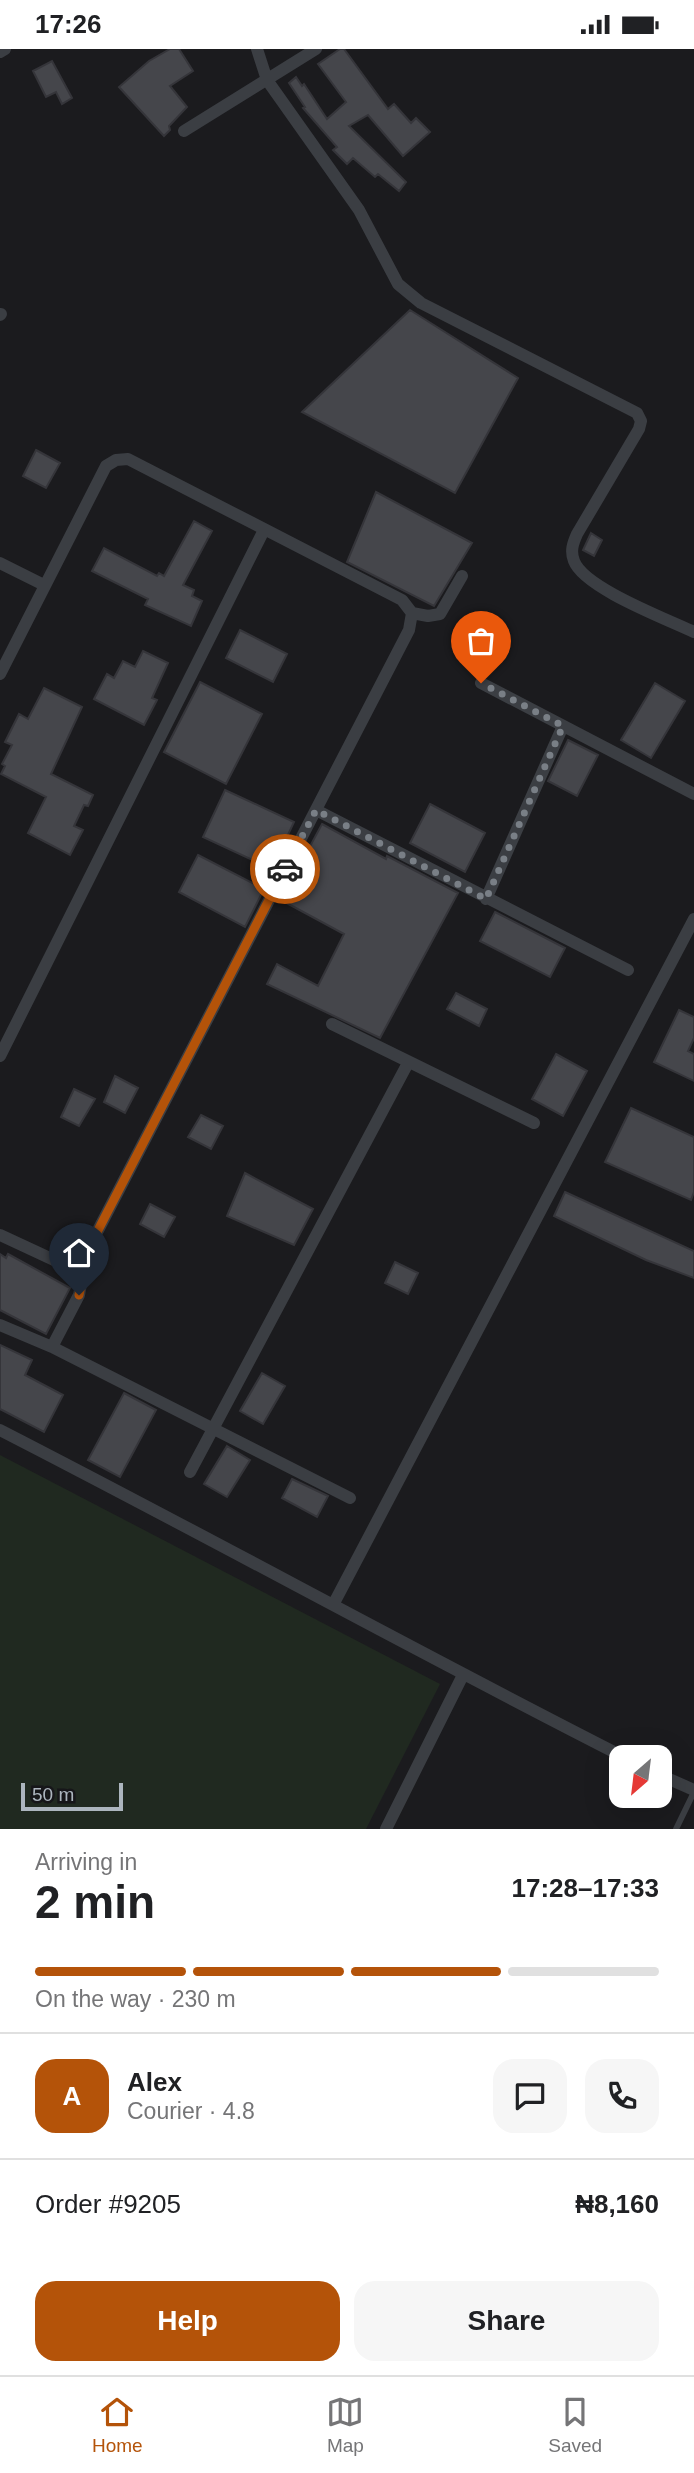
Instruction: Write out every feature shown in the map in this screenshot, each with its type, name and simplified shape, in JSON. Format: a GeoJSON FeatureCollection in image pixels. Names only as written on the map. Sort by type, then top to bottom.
{"type":"FeatureCollection","features":[{"type":"Feature","properties":{"kind":"street"},"geometry":{"type":"LineString","coordinates":[[0,52],[5,49]]}},
{"type":"Feature","properties":{"kind":"street"},"geometry":{"type":"LineString","coordinates":[[257,49],[267,81],[349,195],[398,284],[408,294],[507,348],[637,413],[641,421],[639,429],[577,534],[572,546],[574,561],[584,576],[608,592],[694,632]]}},
{"type":"Feature","properties":{"kind":"street"},"geometry":{"type":"LineString","coordinates":[[184,131],[316,49]]}},
{"type":"Feature","properties":{"kind":"street"},"geometry":{"type":"LineString","coordinates":[[0,674],[106,466],[116,460],[128,459],[402,600],[412,613],[428,617],[440,614],[462,576]]}},
{"type":"Feature","properties":{"kind":"street"},"geometry":{"type":"LineString","coordinates":[[0,1056],[264,530]]}},
{"type":"Feature","properties":{"kind":"street"},"geometry":{"type":"LineString","coordinates":[[0,563],[44,585]]}},
{"type":"Feature","properties":{"kind":"street"},"geometry":{"type":"LineString","coordinates":[[52,1347],[79,1295],[94,1238],[409,630],[412,613]]}},
{"type":"Feature","properties":{"kind":"street"},"geometry":{"type":"LineString","coordinates":[[481,683],[694,794]]}},
{"type":"Feature","properties":{"kind":"street"},"geometry":{"type":"LineString","coordinates":[[486,899],[563,726]]}},
{"type":"Feature","properties":{"kind":"street"},"geometry":{"type":"LineString","coordinates":[[316,810],[628,970]]}},
{"type":"Feature","properties":{"kind":"street"},"geometry":{"type":"LineString","coordinates":[[333,1605],[694,919]]}},
{"type":"Feature","properties":{"kind":"street"},"geometry":{"type":"LineString","coordinates":[[332,1024],[534,1123]]}},
{"type":"Feature","properties":{"kind":"street"},"geometry":{"type":"LineString","coordinates":[[190,1472],[408,1063]]}},
{"type":"Feature","properties":{"kind":"street"},"geometry":{"type":"LineString","coordinates":[[0,1235],[84,1274]]}},
{"type":"Feature","properties":{"kind":"street"},"geometry":{"type":"LineString","coordinates":[[0,1325],[52,1347],[350,1498]]}},
{"type":"Feature","properties":{"kind":"street"},"geometry":{"type":"LineString","coordinates":[[0,1430],[168,1515],[463,1675],[609,1749]]}},
{"type":"Feature","properties":{"kind":"street"},"geometry":{"type":"LineString","coordinates":[[386,1829],[463,1675]]}},
{"type":"Feature","properties":{"kind":"street"},"geometry":{"type":"LineString","coordinates":[[672,1781],[694,1791]]}},
{"type":"Feature","properties":{"kind":"lane"},"geometry":{"type":"LineString","coordinates":[[676,1829],[694,1791]]}},
{"type":"Feature","properties":{"kind":"shaded area"},"geometry":{"type":"Polygon","coordinates":[[[0,1455],[440,1684],[366,1829],[0,1829],[0,1455]]]}},
{"type":"Feature","properties":{"kind":"building"},"geometry":{"type":"Polygon","coordinates":[[[170,49],[179,49],[193,71],[170,86],[187,107],[169,126],[170,130],[164,136],[119,87],[149,61],[170,49]]]}},
{"type":"Feature","properties":{"kind":"building"},"geometry":{"type":"Polygon","coordinates":[[[344,49],[388,109],[394,104],[411,123],[416,118],[430,132],[403,156],[368,115],[349,126],[406,182],[399,191],[378,174],[375,177],[353,158],[347,164],[333,150],[337,147],[303,108],[305,107],[289,83],[296,77],[302,86],[304,84],[327,119],[346,102],[318,64],[344,49]]]}},
{"type":"Feature","properties":{"kind":"building"},"geometry":{"type":"Polygon","coordinates":[[[52,61],[72,98],[62,104],[56,92],[46,97],[33,71],[52,61]]]}},
{"type":"Feature","properties":{"kind":"building"},"geometry":{"type":"Polygon","coordinates":[[[410,310],[518,378],[455,493],[302,412],[410,310]]]}},
{"type":"Feature","properties":{"kind":"building"},"geometry":{"type":"Polygon","coordinates":[[[36,450],[60,463],[46,488],[23,476],[36,450]]]}},
{"type":"Feature","properties":{"kind":"building"},"geometry":{"type":"Polygon","coordinates":[[[376,492],[472,543],[434,606],[347,562],[376,492]]]}},
{"type":"Feature","properties":{"kind":"building"},"geometry":{"type":"Polygon","coordinates":[[[194,521],[212,531],[183,585],[194,590],[192,596],[202,601],[191,626],[145,605],[148,599],[92,571],[104,548],[157,576],[159,573],[164,576],[194,521]]]}},
{"type":"Feature","properties":{"kind":"building"},"geometry":{"type":"Polygon","coordinates":[[[591,533],[602,540],[594,556],[583,550],[591,533]]]}},
{"type":"Feature","properties":{"kind":"building"},"geometry":{"type":"Polygon","coordinates":[[[240,630],[287,654],[273,682],[226,658],[240,630]]]}},
{"type":"Feature","properties":{"kind":"building"},"geometry":{"type":"Polygon","coordinates":[[[143,651],[168,663],[152,698],[157,700],[144,725],[94,699],[107,674],[114,678],[123,661],[135,667],[143,651]]]}},
{"type":"Feature","properties":{"kind":"building"},"geometry":{"type":"Polygon","coordinates":[[[200,682],[262,714],[226,784],[164,752],[200,682]]]}},
{"type":"Feature","properties":{"kind":"building"},"geometry":{"type":"Polygon","coordinates":[[[655,683],[685,701],[651,758],[621,740],[655,683]]]}},
{"type":"Feature","properties":{"kind":"building"},"geometry":{"type":"Polygon","coordinates":[[[44,688],[82,707],[51,774],[93,795],[88,806],[84,805],[74,826],[83,830],[70,855],[28,833],[46,797],[1,774],[5,766],[2,764],[12,745],[5,742],[19,714],[28,719],[44,688]]]}},
{"type":"Feature","properties":{"kind":"building"},"geometry":{"type":"Polygon","coordinates":[[[568,740],[598,755],[577,796],[548,781],[568,740]]]}},
{"type":"Feature","properties":{"kind":"building"},"geometry":{"type":"Polygon","coordinates":[[[225,790],[294,822],[272,869],[203,837],[225,790]]]}},
{"type":"Feature","properties":{"kind":"building"},"geometry":{"type":"Polygon","coordinates":[[[430,804],[485,833],[465,872],[410,843],[430,804]]]}},
{"type":"Feature","properties":{"kind":"building"},"geometry":{"type":"Polygon","coordinates":[[[322,824],[386,859],[387,856],[458,893],[380,1038],[267,984],[277,964],[318,986],[344,934],[281,900],[322,824]]]}},
{"type":"Feature","properties":{"kind":"building"},"geometry":{"type":"Polygon","coordinates":[[[198,855],[264,889],[245,927],[179,892],[198,855]]]}},
{"type":"Feature","properties":{"kind":"building"},"geometry":{"type":"Polygon","coordinates":[[[495,912],[565,948],[550,977],[480,941],[495,912]]]}},
{"type":"Feature","properties":{"kind":"building"},"geometry":{"type":"Polygon","coordinates":[[[456,993],[487,1009],[479,1026],[447,1009],[456,993]]]}},
{"type":"Feature","properties":{"kind":"building"},"geometry":{"type":"Polygon","coordinates":[[[679,1010],[694,1017],[694,1038],[688,1051],[694,1054],[694,1081],[654,1062],[679,1010]]]}},
{"type":"Feature","properties":{"kind":"building"},"geometry":{"type":"Polygon","coordinates":[[[556,1054],[587,1071],[563,1116],[532,1099],[556,1054]]]}},
{"type":"Feature","properties":{"kind":"building"},"geometry":{"type":"Polygon","coordinates":[[[115,1076],[138,1088],[125,1113],[104,1102],[115,1076]]]}},
{"type":"Feature","properties":{"kind":"building"},"geometry":{"type":"Polygon","coordinates":[[[74,1089],[95,1099],[79,1126],[61,1117],[74,1089]]]}},
{"type":"Feature","properties":{"kind":"building"},"geometry":{"type":"Polygon","coordinates":[[[631,1108],[694,1137],[694,1192],[691,1200],[605,1162],[631,1108]]]}},
{"type":"Feature","properties":{"kind":"building"},"geometry":{"type":"Polygon","coordinates":[[[201,1115],[223,1126],[211,1149],[188,1137],[201,1115]]]}},
{"type":"Feature","properties":{"kind":"building"},"geometry":{"type":"Polygon","coordinates":[[[245,1173],[313,1209],[294,1245],[227,1216],[245,1173]]]}},
{"type":"Feature","properties":{"kind":"building"},"geometry":{"type":"Polygon","coordinates":[[[565,1192],[694,1251],[694,1278],[646,1260],[554,1216],[565,1192]]]}},
{"type":"Feature","properties":{"kind":"building"},"geometry":{"type":"Polygon","coordinates":[[[150,1204],[175,1217],[164,1237],[140,1224],[150,1204]]]}},
{"type":"Feature","properties":{"kind":"building"},"geometry":{"type":"Polygon","coordinates":[[[0,1254],[6,1258],[8,1254],[70,1288],[46,1334],[0,1310],[0,1254]]]}},
{"type":"Feature","properties":{"kind":"building"},"geometry":{"type":"Polygon","coordinates":[[[395,1262],[418,1273],[408,1294],[385,1283],[395,1262]]]}},
{"type":"Feature","properties":{"kind":"building"},"geometry":{"type":"Polygon","coordinates":[[[0,1345],[32,1360],[25,1375],[63,1395],[44,1432],[0,1409],[0,1345]]]}},
{"type":"Feature","properties":{"kind":"building"},"geometry":{"type":"Polygon","coordinates":[[[262,1373],[285,1386],[263,1424],[240,1411],[262,1373]]]}},
{"type":"Feature","properties":{"kind":"building"},"geometry":{"type":"Polygon","coordinates":[[[124,1393],[156,1410],[120,1477],[88,1460],[124,1393]]]}},
{"type":"Feature","properties":{"kind":"building"},"geometry":{"type":"Polygon","coordinates":[[[227,1446],[250,1460],[227,1497],[204,1484],[227,1446]]]}},
{"type":"Feature","properties":{"kind":"building"},"geometry":{"type":"Polygon","coordinates":[[[292,1479],[328,1496],[317,1517],[282,1498],[292,1479]]]}},
{"type":"Feature","properties":{"kind":"way so far"},"geometry":{"type":"LineString","coordinates":[[285,869],[316,810],[486,899],[563,726],[481,683]]}},
{"type":"Feature","properties":{"kind":"route"},"geometry":{"type":"LineString","coordinates":[[79,1295],[94,1238],[285,869]]}}]}
